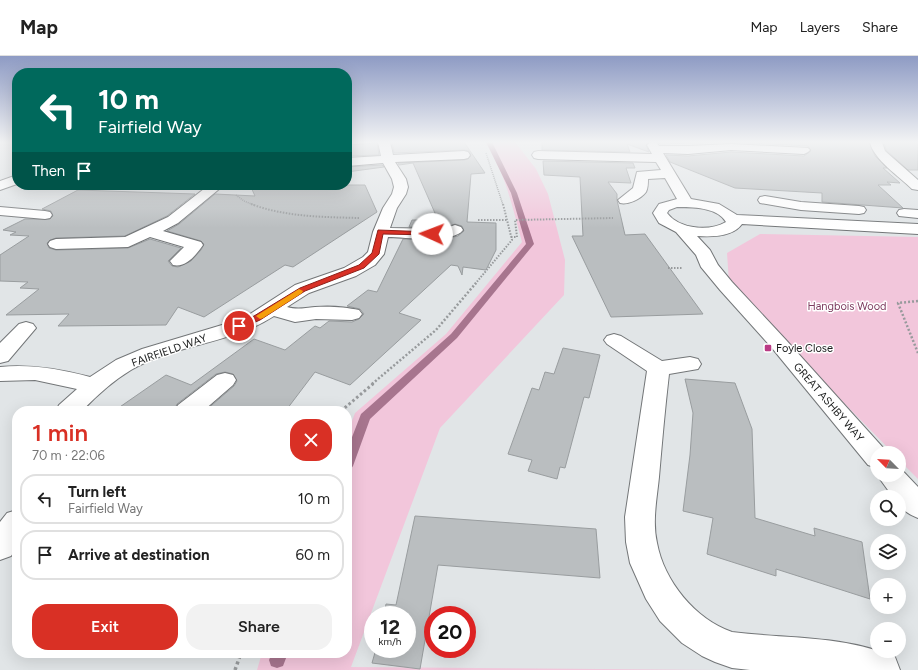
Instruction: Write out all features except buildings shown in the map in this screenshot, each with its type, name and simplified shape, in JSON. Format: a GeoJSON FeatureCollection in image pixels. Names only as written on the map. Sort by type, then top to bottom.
{"type":"FeatureCollection","features":[{"type":"Feature","properties":{"kind":"street","name":"FAIRFIELD WAY"},"geometry":{"type":"LineString","coordinates":[[73,406],[93,386],[124,365],[150,354],[239,326],[257,318],[302,289],[350,272],[365,264],[376,254],[380,232],[390,208],[399,194],[401,187],[399,179],[394,171]]}},
{"type":"Feature","properties":{"kind":"street"},"geometry":{"type":"LineString","coordinates":[[667,171],[686,202]]}},
{"type":"Feature","properties":{"kind":"street"},"geometry":{"type":"LineString","coordinates":[[908,171],[917,186]]}},
{"type":"Feature","properties":{"kind":"street"},"geometry":{"type":"LineString","coordinates":[[625,200],[640,190],[642,175],[669,174]]}},
{"type":"Feature","properties":{"kind":"street"},"geometry":{"type":"LineString","coordinates":[[0,186],[12,181]]}},
{"type":"Feature","properties":{"kind":"street"},"geometry":{"type":"LineString","coordinates":[[56,244],[128,242],[150,232],[182,213],[211,190]]}},
{"type":"Feature","properties":{"kind":"street"},"geometry":{"type":"LineString","coordinates":[[765,200],[801,206],[853,210],[860,226]]}},
{"type":"Feature","properties":{"kind":"street"},"geometry":{"type":"LineString","coordinates":[[734,219],[734,224],[729,228],[715,232],[706,232],[681,228],[670,224],[662,218],[660,212],[664,207],[675,203],[686,202],[715,207],[734,219],[918,229]]}},
{"type":"Feature","properties":{"kind":"street"},"geometry":{"type":"LineString","coordinates":[[0,211],[45,215]]}},
{"type":"Feature","properties":{"kind":"street","name":"GREAT ASHBY WAY"},"geometry":{"type":"LineString","coordinates":[[681,228],[704,254],[714,272],[779,344],[870,450]]}},
{"type":"Feature","properties":{"kind":"street"},"geometry":{"type":"LineString","coordinates":[[380,232],[445,234],[455,230]]}},
{"type":"Feature","properties":{"kind":"street"},"geometry":{"type":"LineString","coordinates":[[150,232],[195,245],[179,261]]}},
{"type":"Feature","properties":{"kind":"street"},"geometry":{"type":"LineString","coordinates":[[704,254],[706,232]]}},
{"type":"Feature","properties":{"kind":"street"},"geometry":{"type":"LineString","coordinates":[[272,309],[295,316],[316,313],[352,314]]}},
{"type":"Feature","properties":{"kind":"street"},"geometry":{"type":"LineString","coordinates":[[0,356],[26,328]]}},
{"type":"Feature","properties":{"kind":"street"},"geometry":{"type":"LineString","coordinates":[[614,340],[658,368],[690,364]]}},
{"type":"Feature","properties":{"kind":"street"},"geometry":{"type":"LineString","coordinates":[[658,368],[640,517],[641,542],[646,563],[658,588],[672,610],[694,631],[715,644],[732,650],[826,658],[882,670]]}},
{"type":"Feature","properties":{"kind":"street"},"geometry":{"type":"LineString","coordinates":[[0,374],[18,372],[62,377],[93,386]]}},
{"type":"Feature","properties":{"kind":"street"},"geometry":{"type":"LineString","coordinates":[[193,406],[225,380]]}},
{"type":"Feature","properties":{"kind":"street"},"geometry":{"type":"LineString","coordinates":[[897,482],[918,506]]}},
{"type":"Feature","properties":{"kind":"street"},"geometry":{"type":"LineString","coordinates":[[0,547],[12,529]]}},
{"type":"Feature","properties":{"kind":"path"},"geometry":{"type":"LineString","coordinates":[[347,406],[436,330],[512,240],[500,192],[492,171]]}},
{"type":"Feature","properties":{"kind":"path"},"geometry":{"type":"LineString","coordinates":[[511,237],[516,237],[515,220],[530,220]]}},
{"type":"Feature","properties":{"kind":"path"},"geometry":{"type":"LineString","coordinates":[[918,300],[898,303],[918,353]]}},
{"type":"Feature","properties":{"kind":"path"},"geometry":{"type":"LineString","coordinates":[[235,670],[239,658]]}},
{"type":"Feature","properties":{"kind":"green space"},"geometry":{"type":"Polygon","coordinates":[[[500,171],[537,171],[548,194],[565,260],[564,295],[440,428],[374,606],[364,606],[364,632],[351,667],[718,670],[257,670],[261,658],[352,658],[352,421],[355,413],[446,334],[522,242],[512,204],[500,171]]]}},
{"type":"Feature","properties":{"kind":"green space","name":"Hangbois Wood"},"geometry":{"type":"Polygon","coordinates":[[[760,234],[918,237],[918,479],[906,467],[906,446],[886,446],[796,354],[729,282],[727,253],[760,234]]]}},
{"type":"Feature","properties":{"kind":"waterway"},"geometry":{"type":"LineString","coordinates":[[352,452],[365,417],[454,336],[530,244],[514,193],[503,171]]}},
{"type":"Feature","properties":{"kind":"slow traffic"},"geometry":{"type":"LineString","coordinates":[[260,316],[299,291]]}},
{"type":"Feature","properties":{"kind":"place","name":"Foyle Close"},"geometry":{"type":"Point","coordinates":[768,348]}},
{"type":"Feature","properties":{"kind":"route"},"geometry":{"type":"LineString","coordinates":[[239,326],[257,318],[302,289],[361,267],[376,254],[380,232],[432,234]]}}]}
